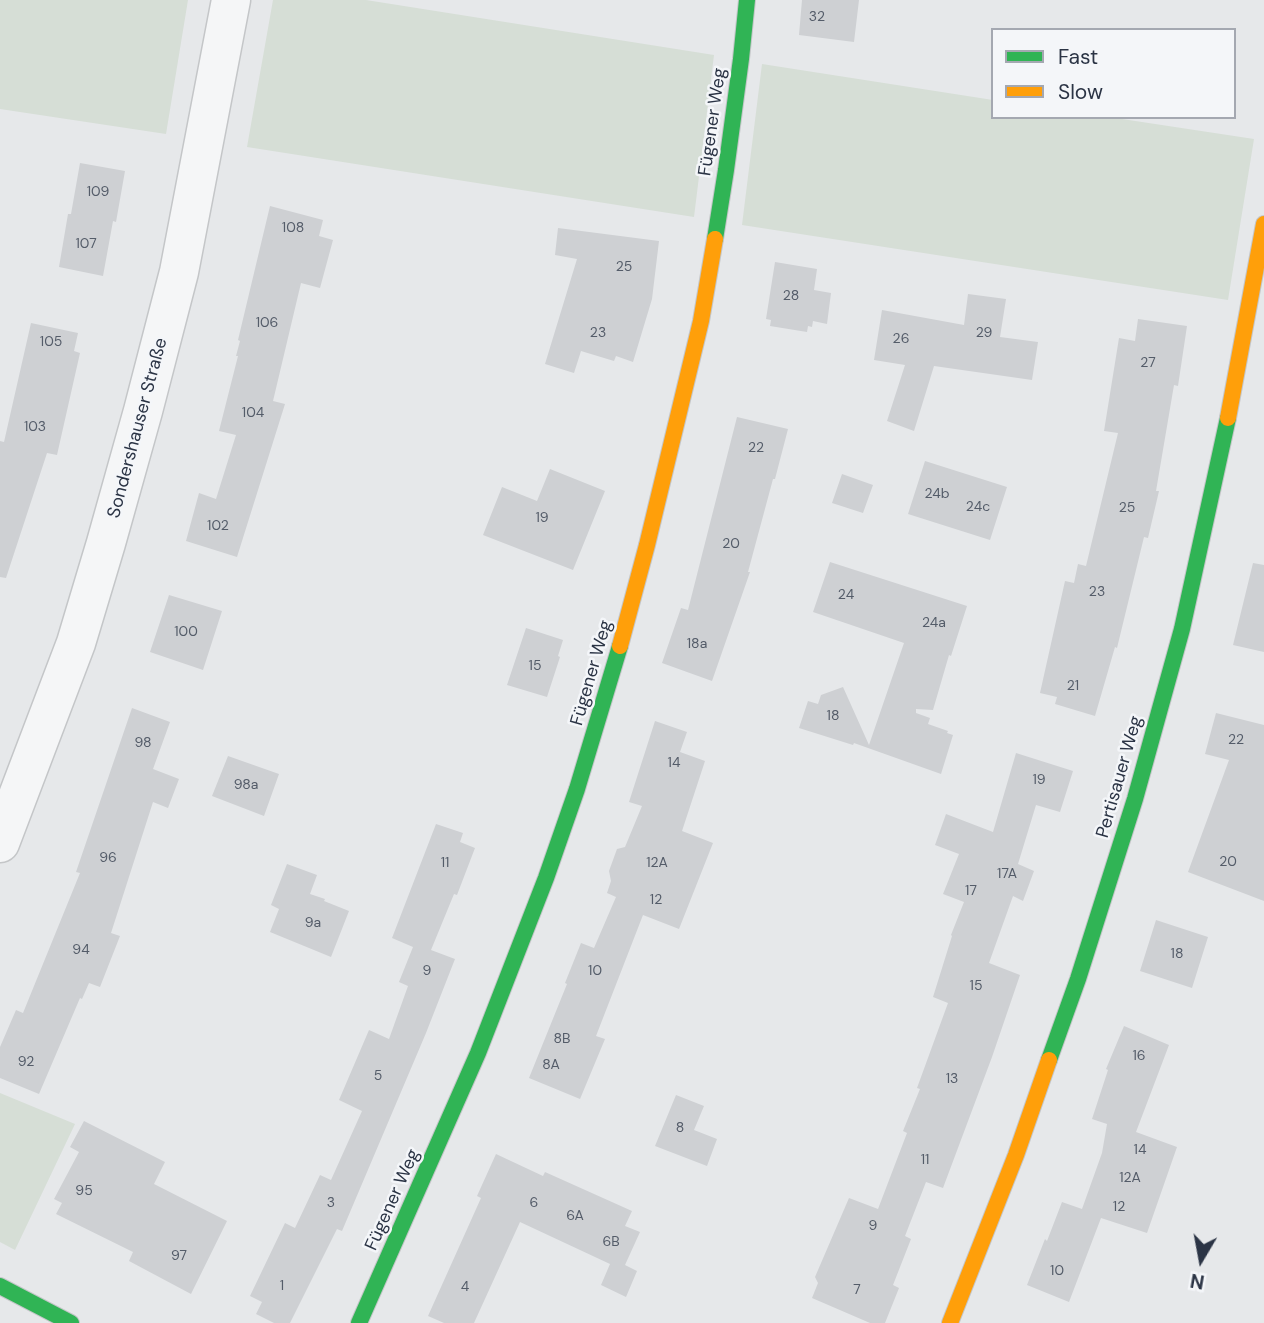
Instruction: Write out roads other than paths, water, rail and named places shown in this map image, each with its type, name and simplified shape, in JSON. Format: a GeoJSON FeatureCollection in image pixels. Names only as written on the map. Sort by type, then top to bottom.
{"type":"FeatureCollection","features":[{"type":"Feature","properties":{"kind":"street","name":"Sondershauser Straße"},"geometry":{"type":"LineString","coordinates":[[0,843],[76,643],[143,411],[179,272],[231,0]]}},
{"type":"Feature","properties":{"kind":"street","name":"Fügener Weg"},"geometry":{"type":"LineString","coordinates":[[359,1323],[478,1053],[546,878],[612,675],[648,545],[701,321],[726,170],[747,0]]}},
{"type":"Feature","properties":{"kind":"street","name":"Pertisauer Weg"},"geometry":{"type":"LineString","coordinates":[[950,1323],[1025,1130],[1078,979],[1135,799],[1182,629],[1227,424],[1264,224]]}},
{"type":"Feature","properties":{"kind":"street"},"geometry":{"type":"LineString","coordinates":[[0,1286],[71,1323]]}}]}
